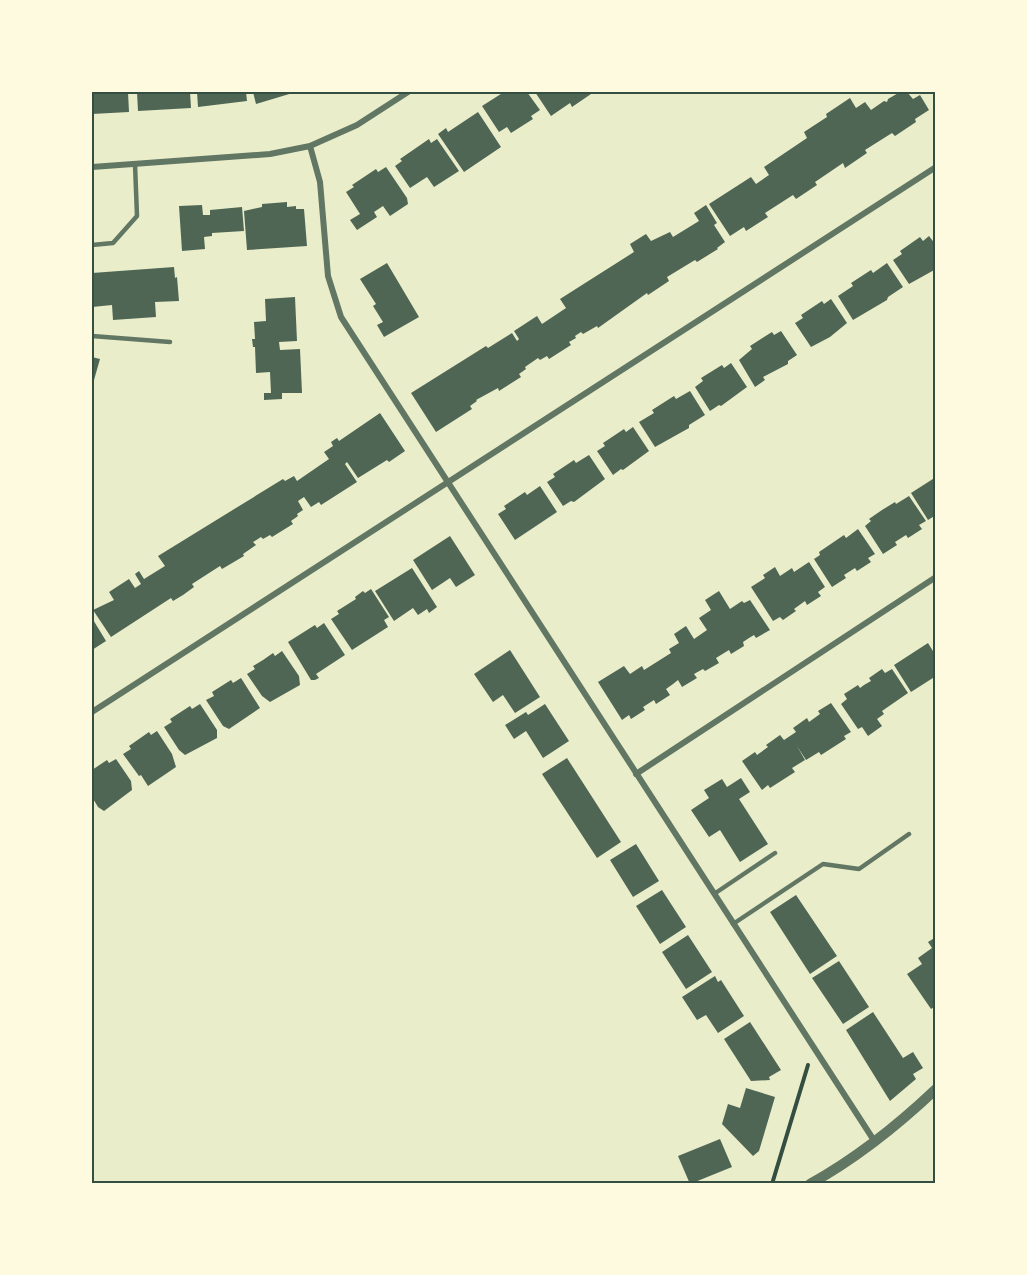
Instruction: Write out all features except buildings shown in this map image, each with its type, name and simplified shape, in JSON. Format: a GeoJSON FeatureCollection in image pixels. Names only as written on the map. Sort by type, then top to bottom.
{"type":"FeatureCollection","features":[{"type":"Feature","properties":{"kind":"street"},"geometry":{"type":"LineString","coordinates":[[92,167],[270,154],[310,146],[357,125],[408,92]]}},
{"type":"Feature","properties":{"kind":"street"},"geometry":{"type":"LineString","coordinates":[[310,146],[320,182],[328,276],[340,317],[875,1142]]}},
{"type":"Feature","properties":{"kind":"street"},"geometry":{"type":"LineString","coordinates":[[92,712],[936,167]]}},
{"type":"Feature","properties":{"kind":"street"},"geometry":{"type":"LineString","coordinates":[[636,774],[936,577]]}},
{"type":"Feature","properties":{"kind":"street"},"geometry":{"type":"LineString","coordinates":[[810,1184],[839,1168],[875,1142],[936,1089]]}},
{"type":"Feature","properties":{"kind":"lane"},"geometry":{"type":"LineString","coordinates":[[92,245],[113,243],[137,216],[135,164]]}},
{"type":"Feature","properties":{"kind":"lane"},"geometry":{"type":"LineString","coordinates":[[92,336],[170,342]]}},
{"type":"Feature","properties":{"kind":"lane"},"geometry":{"type":"LineString","coordinates":[[734,924],[824,864],[859,869],[909,834]]}},
{"type":"Feature","properties":{"kind":"lane"},"geometry":{"type":"LineString","coordinates":[[714,894],[775,853]]}},
{"type":"Feature","properties":{"kind":"path"},"geometry":{"type":"LineString","coordinates":[[772,1184],[813,1047]]}}]}
